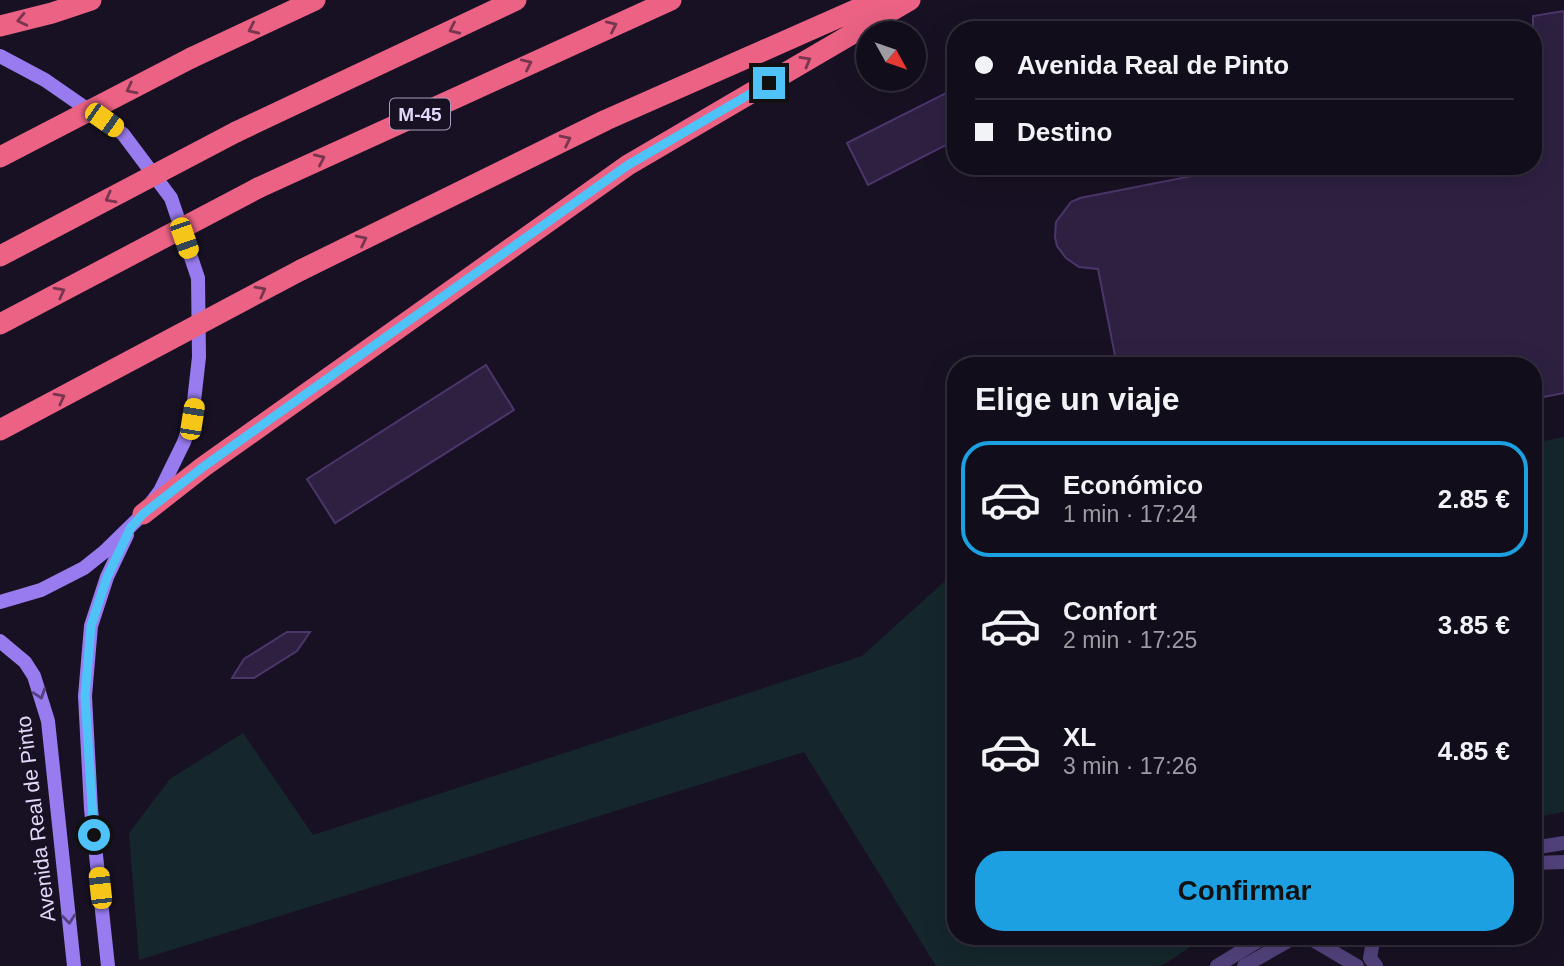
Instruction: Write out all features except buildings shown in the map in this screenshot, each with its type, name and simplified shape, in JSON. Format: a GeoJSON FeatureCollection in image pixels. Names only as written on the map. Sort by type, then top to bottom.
{"type":"FeatureCollection","features":[{"type":"Feature","properties":{"kind":"highway"},"geometry":{"type":"LineString","coordinates":[[0,26],[91,0]]}},
{"type":"Feature","properties":{"kind":"highway"},"geometry":{"type":"LineString","coordinates":[[0,157],[191,58],[315,0]]}},
{"type":"Feature","properties":{"kind":"highway"},"geometry":{"type":"LineString","coordinates":[[0,256],[236,132],[516,0]]}},
{"type":"Feature","properties":{"kind":"highway","name":"M-45"},"geometry":{"type":"LineString","coordinates":[[0,324],[258,188],[671,0]]}},
{"type":"Feature","properties":{"kind":"highway"},"geometry":{"type":"LineString","coordinates":[[0,430],[300,270],[606,120],[878,0]]}},
{"type":"Feature","properties":{"kind":"highway"},"geometry":{"type":"LineString","coordinates":[[137,520],[214,459],[628,165],[910,0]]}},
{"type":"Feature","properties":{"kind":"main road"},"geometry":{"type":"LineString","coordinates":[[0,56],[45,80],[123,134],[171,198],[198,278],[199,374],[192,419],[173,468],[160,491],[137,520],[84,568],[41,590],[0,602]]}},
{"type":"Feature","properties":{"kind":"main road"},"geometry":{"type":"LineString","coordinates":[[108,966],[91,809],[85,696],[91,626],[107,577],[137,520]]}},
{"type":"Feature","properties":{"kind":"main road","name":"Avenida Real de Pinto"},"geometry":{"type":"LineString","coordinates":[[0,641],[25,662],[34,676],[48,720],[74,966]]}},
{"type":"Feature","properties":{"kind":"street"},"geometry":{"type":"LineString","coordinates":[[1542,847],[1564,843]]}},
{"type":"Feature","properties":{"kind":"street"},"geometry":{"type":"LineString","coordinates":[[1542,863],[1564,862]]}},
{"type":"Feature","properties":{"kind":"street"},"geometry":{"type":"LineString","coordinates":[[1217,966],[1251,945]]}},
{"type":"Feature","properties":{"kind":"street"},"geometry":{"type":"LineString","coordinates":[[1244,966],[1281,945]]}},
{"type":"Feature","properties":{"kind":"street"},"geometry":{"type":"LineString","coordinates":[[1321,945],[1357,966]]}},
{"type":"Feature","properties":{"kind":"street"},"geometry":{"type":"LineString","coordinates":[[1372,945],[1370,958],[1376,966]]}},
{"type":"Feature","properties":{"kind":"green space"},"geometry":{"type":"Polygon","coordinates":[[[1564,437],[1564,812],[1542,816],[1542,441],[1564,437]]]}},
{"type":"Feature","properties":{"kind":"green space"},"geometry":{"type":"Polygon","coordinates":[[[947,579],[947,945],[1193,945],[1159,966],[936,966],[804,752],[139,960],[129,833],[170,779],[243,733],[313,835],[862,656],[947,579]]]}},
{"type":"Feature","properties":{"kind":"route"},"geometry":{"type":"LineString","coordinates":[[94,835],[86,732],[88,647],[91,626],[107,577],[131,527],[143,514],[203,467],[628,165],[769,83]]}}]}
